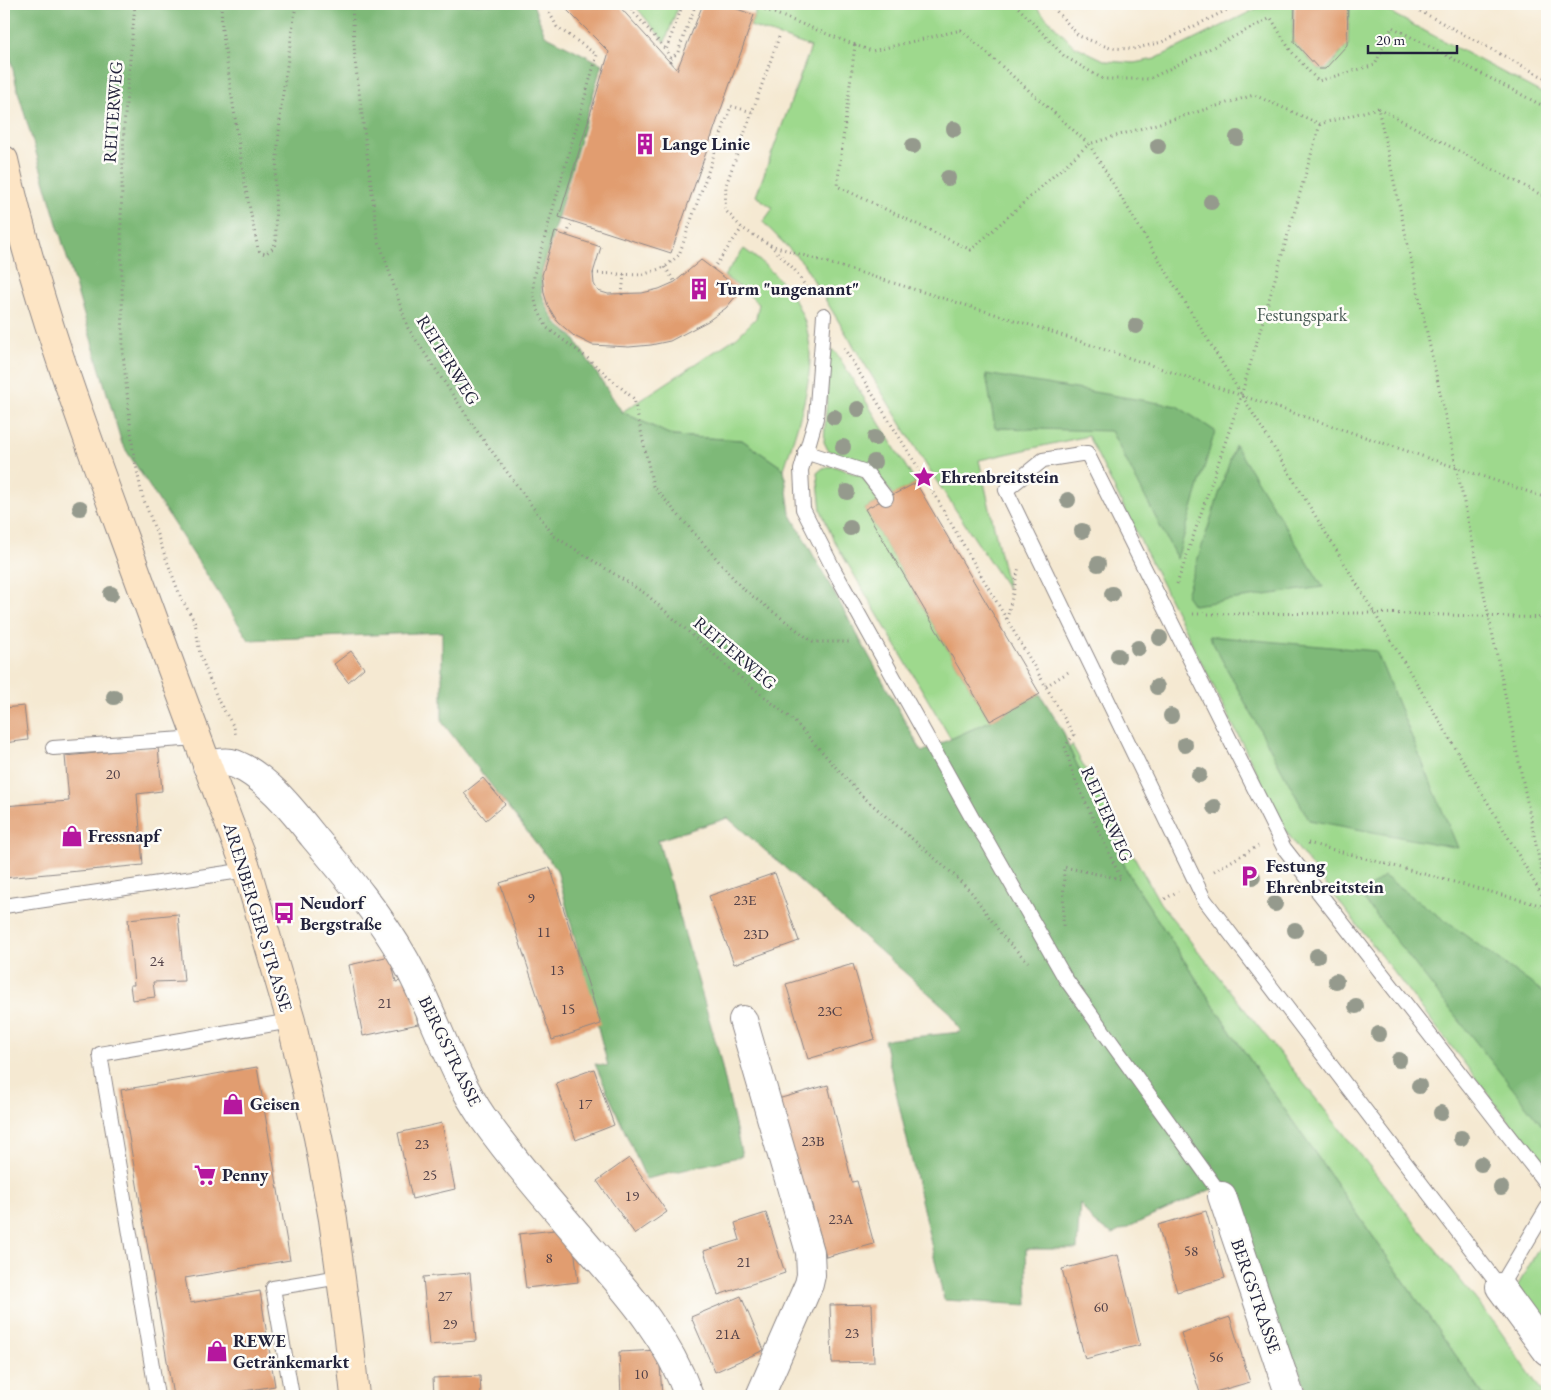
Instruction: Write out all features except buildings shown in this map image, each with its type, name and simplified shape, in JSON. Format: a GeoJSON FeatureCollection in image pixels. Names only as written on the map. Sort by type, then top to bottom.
{"type":"FeatureCollection","features":[{"type":"Feature","properties":{"kind":"main road","name":"ARENBERGER STRASSE"},"geometry":{"type":"LineString","coordinates":[[4,160],[29,259],[59,357],[93,455],[247,870],[291,1021],[324,1169],[349,1338],[355,1396]]}},
{"type":"Feature","properties":{"kind":"street","name":"BERGSTRASSE"},"geometry":{"type":"LineString","coordinates":[[208,766],[226,762],[234,763],[275,792],[347,875],[405,960],[453,1064],[483,1118],[530,1180],[635,1300],[665,1344],[689,1396]]}},
{"type":"Feature","properties":{"kind":"street"},"geometry":{"type":"LineString","coordinates":[[743,1020],[810,1252],[811,1264],[809,1284],[760,1396]]}},
{"type":"Feature","properties":{"kind":"street","name":"BERGSTRASSE"},"geometry":{"type":"LineString","coordinates":[[1222,1196],[1290,1396]]}},
{"type":"Feature","properties":{"kind":"street"},"geometry":{"type":"LineString","coordinates":[[1500,1287],[1547,1351]]}},
{"type":"Feature","properties":{"kind":"lane"},"geometry":{"type":"LineString","coordinates":[[824,315],[816,418],[801,470],[803,509],[834,570],[972,818],[1065,978],[1222,1196]]}},
{"type":"Feature","properties":{"kind":"lane"},"geometry":{"type":"LineString","coordinates":[[805,452],[866,472],[886,498]]}},
{"type":"Feature","properties":{"kind":"lane"},"geometry":{"type":"LineString","coordinates":[[1547,1185],[1284,848],[1087,453],[1043,460],[1006,490],[1195,882],[1210,907],[1500,1287],[1547,1208]]}},
{"type":"Feature","properties":{"kind":"lane"},"geometry":{"type":"LineString","coordinates":[[53,748],[197,738]]}},
{"type":"Feature","properties":{"kind":"lane"},"geometry":{"type":"LineString","coordinates":[[4,906],[247,870]]}},
{"type":"Feature","properties":{"kind":"lane"},"geometry":{"type":"LineString","coordinates":[[157,1396],[100,1054],[291,1021]]}},
{"type":"Feature","properties":{"kind":"lane"},"geometry":{"type":"LineString","coordinates":[[292,1396],[274,1288],[340,1276]]}},
{"type":"Feature","properties":{"kind":"path","name":"REITERWEG"},"geometry":{"type":"LineString","coordinates":[[135,4],[124,126],[121,218],[123,354],[133,450],[142,495],[181,598],[194,622],[200,654],[219,702],[234,727],[246,770]]}},
{"type":"Feature","properties":{"kind":"path"},"geometry":{"type":"LineString","coordinates":[[221,4],[222,29],[244,179],[258,249],[265,254],[274,248],[276,242],[275,182],[280,126],[296,4]]}},
{"type":"Feature","properties":{"kind":"path","name":"REITERWEG"},"geometry":{"type":"LineString","coordinates":[[352,4],[355,61],[378,238],[408,328],[477,431],[554,536],[646,594],[728,667],[794,721],[861,795],[953,874],[972,893],[1004,938],[1034,969],[1045,978],[1065,978]]}},
{"type":"Feature","properties":{"kind":"path"},"geometry":{"type":"LineString","coordinates":[[545,4],[557,27],[597,55],[534,275],[533,293],[537,308],[547,328],[586,357],[634,399],[653,486],[743,589],[813,642],[874,642]]}},
{"type":"Feature","properties":{"kind":"path"},"geometry":{"type":"LineString","coordinates":[[631,4],[632,10],[666,50],[670,61],[678,52],[695,6]]}},
{"type":"Feature","properties":{"kind":"path"},"geometry":{"type":"LineString","coordinates":[[666,50],[683,4]]}},
{"type":"Feature","properties":{"kind":"path"},"geometry":{"type":"LineString","coordinates":[[751,4],[872,51],[961,30],[1089,144],[1240,396],[1375,613],[1478,784],[1547,906]]}},
{"type":"Feature","properties":{"kind":"path"},"geometry":{"type":"LineString","coordinates":[[1015,4],[1064,56],[1103,79],[1149,79],[1271,18],[1290,50],[1318,80],[1375,65],[1392,27],[1547,108]]}},
{"type":"Feature","properties":{"kind":"path"},"geometry":{"type":"LineString","coordinates":[[1050,4],[1079,36],[1110,48],[1133,49],[1162,42],[1239,4]]}},
{"type":"Feature","properties":{"kind":"path"},"geometry":{"type":"LineString","coordinates":[[1407,4],[1547,79]]}},
{"type":"Feature","properties":{"kind":"path"},"geometry":{"type":"LineString","coordinates":[[779,37],[726,185],[725,210],[742,228],[770,245],[794,269],[924,478],[1046,686],[1088,661]]}},
{"type":"Feature","properties":{"kind":"path"},"geometry":{"type":"LineString","coordinates":[[855,44],[837,186],[971,250],[1089,144],[1254,95],[1320,124],[1378,108],[1547,198]]}},
{"type":"Feature","properties":{"kind":"path"},"geometry":{"type":"LineString","coordinates":[[593,273],[642,275],[665,267],[679,255],[731,106],[752,112]]}},
{"type":"Feature","properties":{"kind":"path"},"geometry":{"type":"LineString","coordinates":[[1378,108],[1489,617],[1547,898]]}},
{"type":"Feature","properties":{"kind":"path"},"geometry":{"type":"LineString","coordinates":[[1320,124],[1240,396],[1167,614],[1375,613],[1547,618]]}},
{"type":"Feature","properties":{"kind":"path"},"geometry":{"type":"LineString","coordinates":[[567,235],[572,221]]}},
{"type":"Feature","properties":{"kind":"path"},"geometry":{"type":"LineString","coordinates":[[713,269],[742,228]]}},
{"type":"Feature","properties":{"kind":"path"},"geometry":{"type":"LineString","coordinates":[[770,245],[1040,328],[1547,498]]}},
{"type":"Feature","properties":{"kind":"path"},"geometry":{"type":"LineString","coordinates":[[665,267],[675,282]]}},
{"type":"Feature","properties":{"kind":"path"},"geometry":{"type":"LineString","coordinates":[[622,295],[624,274]]}},
{"type":"Feature","properties":{"kind":"path"},"geometry":{"type":"LineString","coordinates":[[1007,619],[1026,532]]}},
{"type":"Feature","properties":{"kind":"path","name":"REITERWEG"},"geometry":{"type":"LineString","coordinates":[[1046,686],[1074,735],[1065,746],[1073,775],[1121,879],[1064,867],[1063,935]]}},
{"type":"Feature","properties":{"kind":"path"},"geometry":{"type":"LineString","coordinates":[[1165,898],[1278,835],[1547,906]]}},
{"type":"Feature","properties":{"kind":"green space"},"geometry":{"type":"Polygon","coordinates":[[[4,4],[533,4],[545,35],[602,64],[541,275],[542,294],[556,323],[573,337],[622,412],[673,436],[742,440],[784,469],[790,513],[922,752],[990,721],[1040,694],[1064,733],[1069,748],[1130,877],[1232,1034],[1484,1396],[1309,1396],[1296,1363],[1272,1319],[1225,1183],[1113,1234],[1094,1223],[1080,1203],[1077,1249],[1026,1249],[1028,1305],[944,1300],[884,1040],[961,1032],[950,1012],[728,818],[658,840],[719,1054],[742,1156],[646,1179],[595,1064],[608,1066],[557,870],[442,722],[442,632],[249,640],[122,444],[17,88],[4,28],[4,4]]]}},
{"type":"Feature","properties":{"kind":"green space"},"geometry":{"type":"Polygon","coordinates":[[[636,4],[679,4],[665,42],[637,8],[636,4]]]}},
{"type":"Feature","properties":{"kind":"green space","name":"Festungspark"},"geometry":{"type":"Polygon","coordinates":[[[755,4],[1033,4],[1073,45],[1106,61],[1134,63],[1155,59],[1266,4],[1293,4],[1293,42],[1319,70],[1326,70],[1348,45],[1349,4],[1374,4],[1547,96],[1547,1170],[1296,846],[1285,829],[1088,436],[979,460],[1008,589],[928,468],[803,263],[763,222],[773,208],[756,196],[811,47],[750,26],[755,15],[755,4]]]}},
{"type":"Feature","properties":{"kind":"green space"},"geometry":{"type":"Polygon","coordinates":[[[744,249],[773,273],[793,298],[805,323],[810,348],[809,376],[803,405],[784,469],[742,440],[673,436],[622,412],[737,337],[756,318],[759,304],[724,276],[744,249]]]}},
{"type":"Feature","properties":{"kind":"green space"},"geometry":{"type":"Polygon","coordinates":[[[830,350],[837,354],[916,483],[893,495],[877,474],[865,465],[828,450],[824,442],[830,350]]]}},
{"type":"Feature","properties":{"kind":"green space"},"geometry":{"type":"Polygon","coordinates":[[[986,374],[1177,406],[1215,431],[1177,559],[1111,431],[995,428],[986,374]]]}},
{"type":"Feature","properties":{"kind":"green space"},"geometry":{"type":"Polygon","coordinates":[[[1235,445],[1323,587],[1193,605],[1186,595],[1235,445]]]}},
{"type":"Feature","properties":{"kind":"green space"},"geometry":{"type":"Polygon","coordinates":[[[833,466],[861,476],[880,501],[865,509],[990,721],[951,739],[833,539],[821,510],[817,473],[823,468],[833,466]]]}},
{"type":"Feature","properties":{"kind":"green space"},"geometry":{"type":"Polygon","coordinates":[[[1209,636],[1376,651],[1458,848],[1309,820],[1209,636]]]}},
{"type":"Feature","properties":{"kind":"green space"},"geometry":{"type":"Polygon","coordinates":[[[1072,745],[1160,903],[1496,1325],[1545,1396],[1484,1396],[1232,1034],[1130,877],[1069,748],[1072,745]]]}},
{"type":"Feature","properties":{"kind":"green space"},"geometry":{"type":"Polygon","coordinates":[[[1384,876],[1547,995],[1547,1132],[1360,895],[1384,876]]]}},
{"type":"Feature","properties":{"kind":"green space"},"geometry":{"type":"Polygon","coordinates":[[[1547,1234],[1547,1330],[1517,1287],[1547,1234]]]}},
{"type":"Feature","properties":{"kind":"place","name":"Lange Linie"},"geometry":{"type":"Point","coordinates":[645,144]}},
{"type":"Feature","properties":{"kind":"place","name":"Turm \"ungenannt\""},"geometry":{"type":"Point","coordinates":[699,289]}},
{"type":"Feature","properties":{"kind":"place","name":"Ehrenbreitstein"},"geometry":{"type":"Point","coordinates":[924,477]}},
{"type":"Feature","properties":{"kind":"place","name":"Fressnapf"},"geometry":{"type":"Point","coordinates":[72,836]}},
{"type":"Feature","properties":{"kind":"place","name":"Festung Ehrenbreitstein"},"geometry":{"type":"Point","coordinates":[1249,876]}},
{"type":"Feature","properties":{"kind":"place","name":"Neudorf Bergstraße"},"geometry":{"type":"Point","coordinates":[284,913]}},
{"type":"Feature","properties":{"kind":"place","name":"Geisen"},"geometry":{"type":"Point","coordinates":[233,1104]}},
{"type":"Feature","properties":{"kind":"place","name":"Penny"},"geometry":{"type":"Point","coordinates":[205,1175]}},
{"type":"Feature","properties":{"kind":"place","name":"REWE Getränkemarkt"},"geometry":{"type":"Point","coordinates":[217,1351]}}]}
